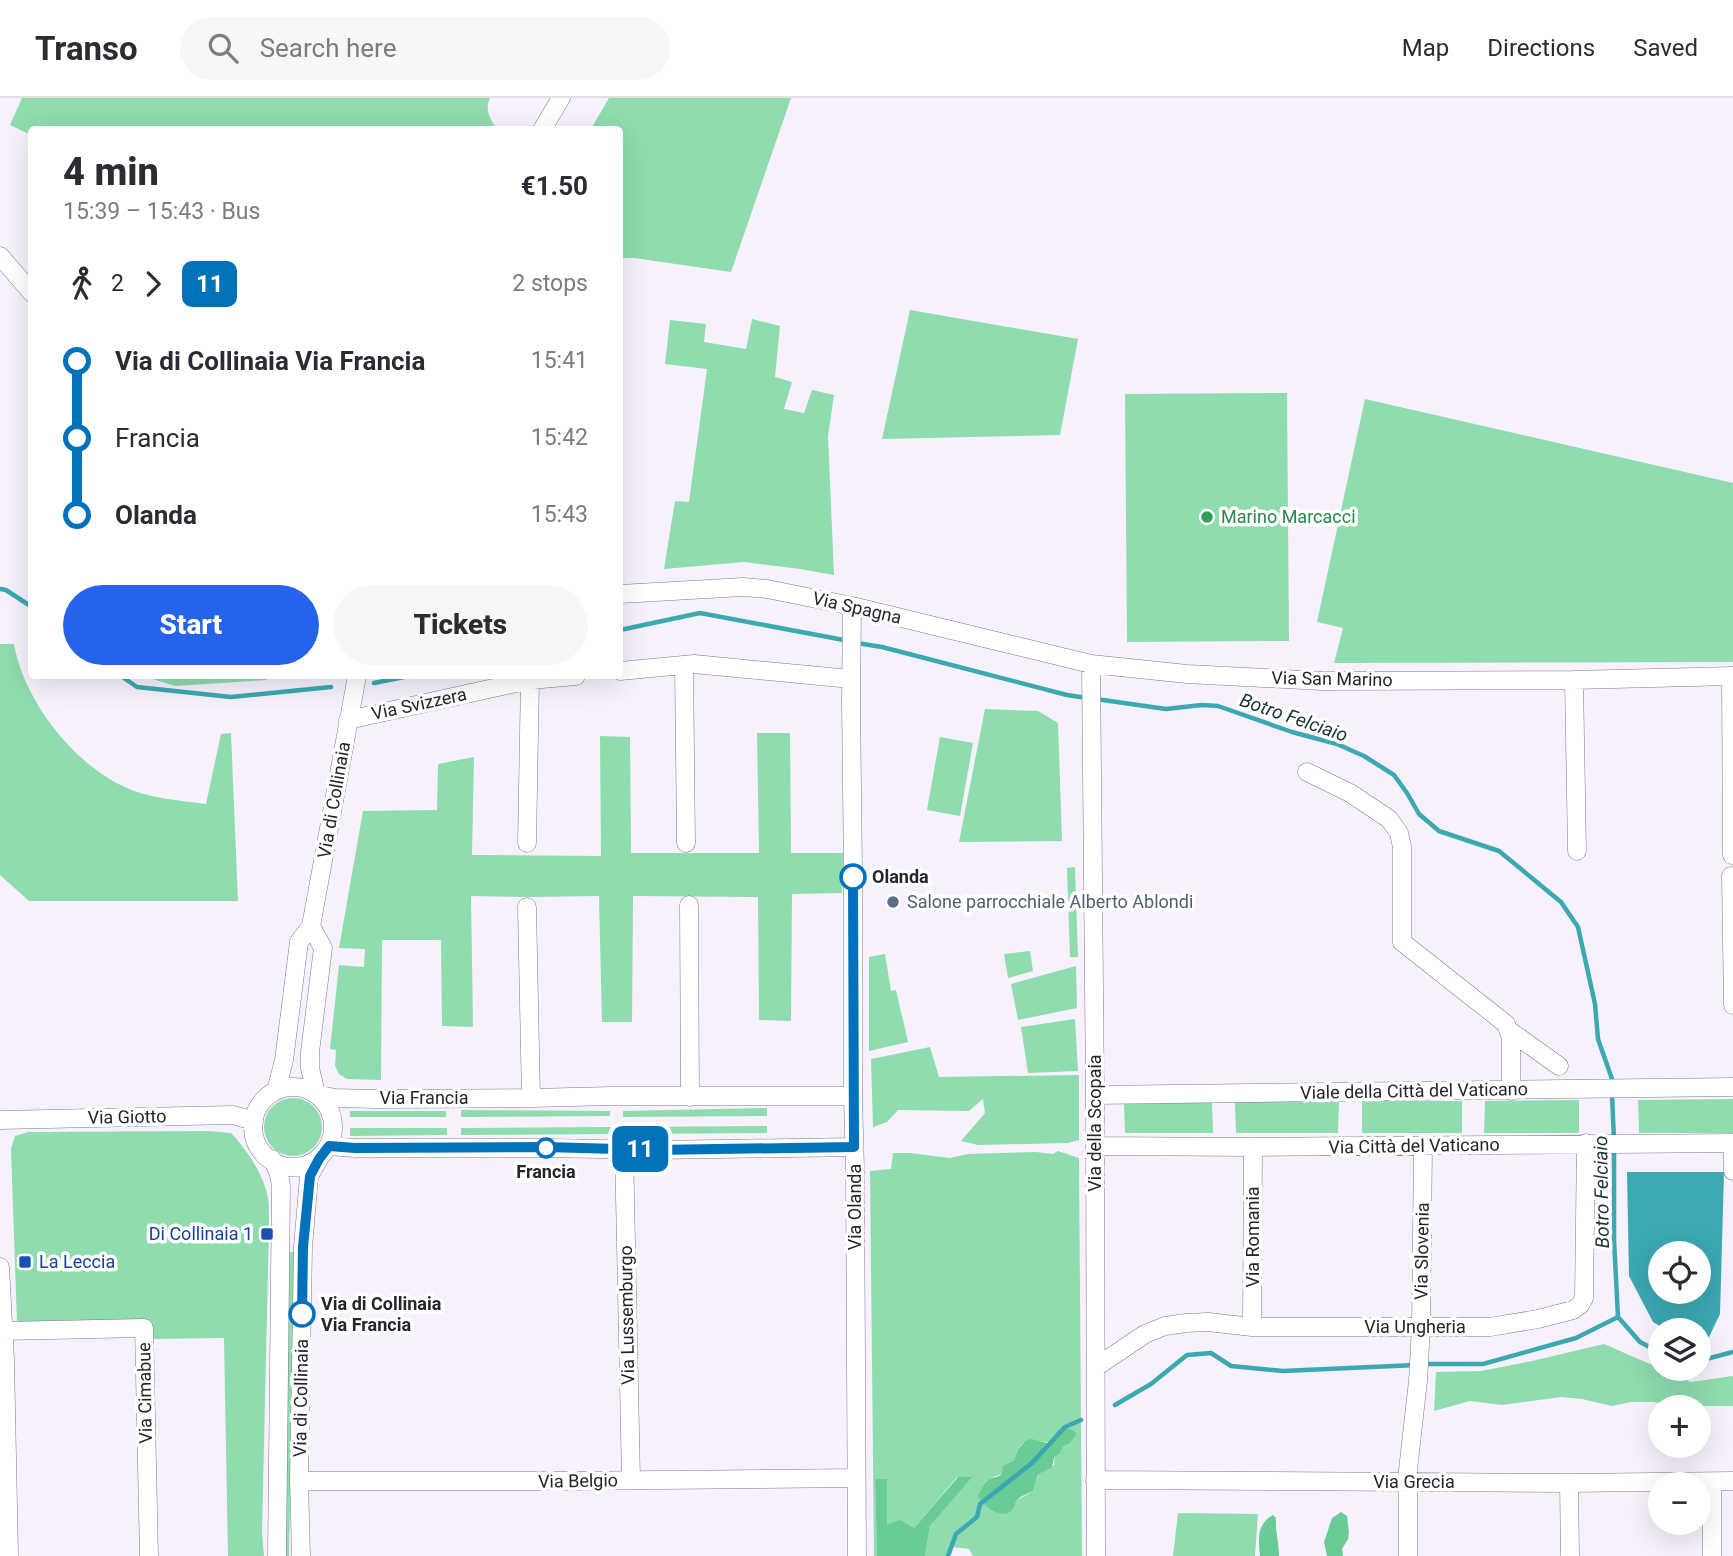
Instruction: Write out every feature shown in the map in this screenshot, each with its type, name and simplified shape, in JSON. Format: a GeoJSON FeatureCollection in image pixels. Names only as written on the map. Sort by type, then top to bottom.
{"type":"FeatureCollection","features":[{"type":"Feature","properties":{"kind":"street"},"geometry":{"type":"LineString","coordinates":[[544,126],[561,98]]}},
{"type":"Feature","properties":{"kind":"street"},"geometry":{"type":"LineString","coordinates":[[0,256],[28,288]]}},
{"type":"Feature","properties":{"kind":"street","name":"Via Spagna"},"geometry":{"type":"LineString","coordinates":[[623,594],[743,587],[767,589],[852,606],[1091,664]]}},
{"type":"Feature","properties":{"kind":"street","name":"Via Olanda"},"geometry":{"type":"LineString","coordinates":[[852,606],[856,1556]]}},
{"type":"Feature","properties":{"kind":"street"},"geometry":{"type":"LineString","coordinates":[[623,671],[694,664],[851,675]]}},
{"type":"Feature","properties":{"kind":"street","name":"Via San Marino"},"geometry":{"type":"LineString","coordinates":[[1091,664],[1187,674],[1302,680],[1574,680],[1732,676],[1732,855]]}},
{"type":"Feature","properties":{"kind":"street","name":"Via della Scopaia"},"geometry":{"type":"LineString","coordinates":[[1091,664],[1096,1556]]}},
{"type":"Feature","properties":{"kind":"street"},"geometry":{"type":"LineString","coordinates":[[684,665],[686,843]]}},
{"type":"Feature","properties":{"kind":"street","name":"Via di Collinaia"},"geometry":{"type":"LineString","coordinates":[[276,1091],[284,1060],[299,942],[311,926],[356,679]]}},
{"type":"Feature","properties":{"kind":"street","name":"Via Svizzera"},"geometry":{"type":"LineString","coordinates":[[348,720],[542,679]]}},
{"type":"Feature","properties":{"kind":"street"},"geometry":{"type":"LineString","coordinates":[[527,843],[530,680]]}},
{"type":"Feature","properties":{"kind":"street"},"geometry":{"type":"LineString","coordinates":[[1574,680],[1577,851]]}},
{"type":"Feature","properties":{"kind":"street"},"geometry":{"type":"LineString","coordinates":[[1307,772],[1350,793],[1389,819],[1399,833],[1402,847],[1402,942],[1500,1018],[1510,1031],[1559,1066]]}},
{"type":"Feature","properties":{"kind":"street"},"geometry":{"type":"LineString","coordinates":[[1731,876],[1733,1005]]}},
{"type":"Feature","properties":{"kind":"street"},"geometry":{"type":"LineString","coordinates":[[689,905],[690,1097]]}},
{"type":"Feature","properties":{"kind":"street"},"geometry":{"type":"LineString","coordinates":[[527,907],[531,1098]]}},
{"type":"Feature","properties":{"kind":"street","name":"Via di Collinaia"},"geometry":{"type":"LineString","coordinates":[[311,926],[323,948],[310,1052],[310,1068],[316,1094]]}},
{"type":"Feature","properties":{"kind":"street"},"geometry":{"type":"LineString","coordinates":[[1510,1031],[1511,1091]]}},
{"type":"Feature","properties":{"kind":"street"},"geometry":{"type":"LineString","coordinates":[[324,1153],[332,1133],[332,1122],[329,1112],[316,1094],[306,1089],[286,1087],[267,1098],[254,1121],[255,1138],[262,1150],[284,1166],[305,1166],[324,1153],[367,1148],[854,1147]]}},
{"type":"Feature","properties":{"kind":"street","name":"Viale della Città del Vaticano"},"geometry":{"type":"LineString","coordinates":[[1095,1095],[1733,1087]]}},
{"type":"Feature","properties":{"kind":"street","name":"Via Francia"},"geometry":{"type":"LineString","coordinates":[[316,1094],[334,1098],[377,1099],[853,1096]]}},
{"type":"Feature","properties":{"kind":"street","name":"Via Giotto"},"geometry":{"type":"LineString","coordinates":[[0,1120],[233,1115],[254,1121]]}},
{"type":"Feature","properties":{"kind":"street","name":"Via Ungheria"},"geometry":{"type":"LineString","coordinates":[[1096,1367],[1145,1334],[1165,1326],[1186,1323],[1421,1334],[1538,1320],[1573,1310],[1580,1305],[1585,1290],[1586,1143]]}},
{"type":"Feature","properties":{"kind":"street"},"geometry":{"type":"LineString","coordinates":[[1733,1143],[1733,1171]]}},
{"type":"Feature","properties":{"kind":"street","name":"Via Città del Vaticano"},"geometry":{"type":"LineString","coordinates":[[1095,1146],[1733,1143]]}},
{"type":"Feature","properties":{"kind":"street","name":"Via Slovenia"},"geometry":{"type":"LineString","coordinates":[[1408,1556],[1409,1460],[1421,1334],[1423,1146]]}},
{"type":"Feature","properties":{"kind":"street","name":"Via Romania"},"geometry":{"type":"LineString","coordinates":[[1252,1327],[1253,1147]]}},
{"type":"Feature","properties":{"kind":"street","name":"Via Lussemburgo"},"geometry":{"type":"LineString","coordinates":[[624,1149],[631,1480]]}},
{"type":"Feature","properties":{"kind":"street","name":"Via di Collinaia"},"geometry":{"type":"LineString","coordinates":[[301,1556],[299,1481],[303,1247],[310,1176],[324,1153]]}},
{"type":"Feature","properties":{"kind":"street","name":"Via di Collinaia"},"geometry":{"type":"LineString","coordinates":[[272,1159],[281,1186],[277,1556]]}},
{"type":"Feature","properties":{"kind":"street"},"geometry":{"type":"LineString","coordinates":[[0,1267],[9,1556]]}},
{"type":"Feature","properties":{"kind":"street","name":"Via Cimabue"},"geometry":{"type":"LineString","coordinates":[[3,1331],[144,1328],[149,1556]]}},
{"type":"Feature","properties":{"kind":"street","name":"Via Belgio"},"geometry":{"type":"LineString","coordinates":[[299,1481],[856,1478]]}},
{"type":"Feature","properties":{"kind":"street","name":"Via Grecia"},"geometry":{"type":"LineString","coordinates":[[1095,1480],[1569,1483],[1733,1481]]}},
{"type":"Feature","properties":{"kind":"street"},"geometry":{"type":"LineString","coordinates":[[1712,1482],[1712,1556]]}},
{"type":"Feature","properties":{"kind":"street"},"geometry":{"type":"LineString","coordinates":[[1569,1483],[1570,1556]]}},
{"type":"Feature","properties":{"kind":"green space"},"geometry":{"type":"Polygon","coordinates":[[[22,98],[490,98],[488,111],[495,126],[28,126],[28,134],[10,125],[22,98]]]}},
{"type":"Feature","properties":{"kind":"green space"},"geometry":{"type":"Polygon","coordinates":[[[609,98],[791,98],[731,272],[623,258],[623,126],[593,126],[609,98]]]}},
{"type":"Feature","properties":{"kind":"green space"},"geometry":{"type":"Polygon","coordinates":[[[910,310],[1078,339],[1060,435],[882,439],[910,310]]]}},
{"type":"Feature","properties":{"kind":"green space"},"geometry":{"type":"Polygon","coordinates":[[[752,319],[780,326],[775,377],[792,382],[784,409],[804,413],[812,390],[834,395],[828,436],[834,575],[744,562],[664,569],[675,501],[689,502],[707,369],[665,364],[670,320],[706,324],[704,342],[746,349],[752,319]]]}},
{"type":"Feature","properties":{"kind":"green space","name":"Marino Marcacci"},"geometry":{"type":"Polygon","coordinates":[[[1287,393],[1289,641],[1127,642],[1125,394],[1287,393]]]}},
{"type":"Feature","properties":{"kind":"green space"},"geometry":{"type":"Polygon","coordinates":[[[1365,399],[1733,483],[1733,662],[1334,663],[1343,628],[1317,622],[1365,399]]]}},
{"type":"Feature","properties":{"kind":"green space"},"geometry":{"type":"Polygon","coordinates":[[[0,644],[14,644],[28,687],[54,729],[88,764],[127,788],[166,799],[206,804],[221,734],[231,733],[238,901],[29,901],[0,875],[0,644]]]}},
{"type":"Feature","properties":{"kind":"green space"},"geometry":{"type":"Polygon","coordinates":[[[153,679],[267,679],[267,680],[175,686],[153,679]]]}},
{"type":"Feature","properties":{"kind":"green space"},"geometry":{"type":"Polygon","coordinates":[[[985,709],[1038,711],[1058,723],[1062,841],[959,842],[985,709]]]}},
{"type":"Feature","properties":{"kind":"green space"},"geometry":{"type":"Polygon","coordinates":[[[757,733],[790,733],[791,853],[843,853],[842,893],[792,894],[791,1021],[759,1020],[758,897],[633,896],[632,1022],[602,1022],[599,896],[471,896],[473,1027],[442,1026],[441,940],[382,940],[381,1080],[347,1079],[339,1074],[335,1066],[336,1050],[330,1049],[339,965],[364,967],[365,949],[339,948],[363,811],[437,810],[438,764],[474,757],[472,855],[601,856],[600,736],[630,737],[631,853],[759,853],[757,733]]]}},
{"type":"Feature","properties":{"kind":"green space"},"geometry":{"type":"Polygon","coordinates":[[[940,737],[973,743],[960,816],[927,810],[940,737]]]}},
{"type":"Feature","properties":{"kind":"green space"},"geometry":{"type":"Polygon","coordinates":[[[1075,867],[1078,957],[1070,957],[1067,868],[1075,867]]]}},
{"type":"Feature","properties":{"kind":"green space"},"geometry":{"type":"Polygon","coordinates":[[[1030,951],[1033,971],[1008,978],[1004,954],[1030,951]]]}},
{"type":"Feature","properties":{"kind":"green space"},"geometry":{"type":"Polygon","coordinates":[[[885,954],[891,991],[896,990],[908,1042],[869,1051],[869,957],[885,954]]]}},
{"type":"Feature","properties":{"kind":"green space"},"geometry":{"type":"Polygon","coordinates":[[[1076,966],[1077,1008],[1018,1020],[1011,984],[1076,966]]]}},
{"type":"Feature","properties":{"kind":"green space"},"geometry":{"type":"Polygon","coordinates":[[[1075,1019],[1078,1071],[1028,1073],[1021,1027],[1075,1019]]]}},
{"type":"Feature","properties":{"kind":"green space"},"geometry":{"type":"Polygon","coordinates":[[[930,1047],[939,1077],[1079,1075],[1079,1140],[1068,1143],[978,1145],[961,1141],[985,1113],[983,1099],[969,1111],[898,1110],[887,1122],[873,1127],[871,1059],[930,1047]]]}},
{"type":"Feature","properties":{"kind":"green space"},"geometry":{"type":"Polygon","coordinates":[[[287,1098],[299,1098],[314,1106],[322,1121],[322,1133],[314,1148],[299,1156],[287,1156],[272,1148],[264,1133],[264,1121],[272,1106],[287,1098]]]}},
{"type":"Feature","properties":{"kind":"green space"},"geometry":{"type":"Polygon","coordinates":[[[1733,1099],[1733,1133],[1639,1133],[1638,1100],[1733,1099]]]}},
{"type":"Feature","properties":{"kind":"green space"},"geometry":{"type":"Polygon","coordinates":[[[1579,1100],[1579,1133],[1484,1133],[1485,1101],[1579,1100]]]}},
{"type":"Feature","properties":{"kind":"green space"},"geometry":{"type":"Polygon","coordinates":[[[1339,1101],[1338,1133],[1236,1133],[1235,1102],[1339,1101]]]}},
{"type":"Feature","properties":{"kind":"green space"},"geometry":{"type":"Polygon","coordinates":[[[1362,1101],[1462,1101],[1462,1133],[1362,1133],[1362,1101]]]}},
{"type":"Feature","properties":{"kind":"green space"},"geometry":{"type":"Polygon","coordinates":[[[1124,1102],[1212,1102],[1213,1133],[1125,1133],[1124,1102]]]}},
{"type":"Feature","properties":{"kind":"green space"},"geometry":{"type":"Polygon","coordinates":[[[767,1108],[767,1116],[623,1117],[623,1111],[767,1108]]]}},
{"type":"Feature","properties":{"kind":"green space"},"geometry":{"type":"Polygon","coordinates":[[[461,1110],[610,1111],[610,1116],[461,1117],[461,1110]]]}},
{"type":"Feature","properties":{"kind":"green space"},"geometry":{"type":"Polygon","coordinates":[[[350,1111],[446,1111],[446,1117],[350,1117],[350,1111]]]}},
{"type":"Feature","properties":{"kind":"green space"},"geometry":{"type":"Polygon","coordinates":[[[767,1126],[767,1133],[623,1134],[623,1127],[767,1126]]]}},
{"type":"Feature","properties":{"kind":"green space"},"geometry":{"type":"Polygon","coordinates":[[[611,1127],[611,1134],[461,1135],[461,1128],[611,1127]]]}},
{"type":"Feature","properties":{"kind":"green space"},"geometry":{"type":"Polygon","coordinates":[[[350,1128],[447,1128],[447,1135],[350,1136],[350,1128]]]}},
{"type":"Feature","properties":{"kind":"green space"},"geometry":{"type":"Polygon","coordinates":[[[28,1132],[231,1133],[254,1163],[268,1198],[262,1532],[264,1556],[228,1556],[224,1338],[152,1339],[150,1321],[17,1323],[11,1149],[15,1136],[28,1132]]]}},
{"type":"Feature","properties":{"kind":"green space"},"geometry":{"type":"Polygon","coordinates":[[[1058,1151],[1079,1158],[1082,1556],[973,1556],[969,1549],[953,1547],[948,1556],[925,1556],[930,1526],[971,1477],[957,1477],[914,1528],[887,1526],[887,1479],[875,1479],[877,1556],[874,1556],[870,1171],[891,1169],[893,1153],[950,1158],[968,1154],[1053,1154],[1058,1151]],[[1056,1433],[1050,1442],[1028,1440],[1021,1445],[1014,1460],[1006,1464],[1002,1473],[988,1480],[979,1493],[1013,1509],[1017,1500],[1030,1493],[1040,1472],[1054,1465],[1056,1433]]]}},
{"type":"Feature","properties":{"kind":"green space"},"geometry":{"type":"Polygon","coordinates":[[[289,1252],[295,1252],[289,1556],[284,1556],[289,1252]]]}},
{"type":"Feature","properties":{"kind":"green space"},"geometry":{"type":"Polygon","coordinates":[[[1604,1344],[1648,1363],[1648,1381],[1711,1381],[1733,1376],[1733,1406],[1711,1406],[1711,1395],[1648,1395],[1648,1402],[1612,1406],[1561,1397],[1502,1405],[1470,1401],[1434,1411],[1436,1372],[1481,1371],[1604,1344]]]}},
{"type":"Feature","properties":{"kind":"green space"},"geometry":{"type":"Polygon","coordinates":[[[1070,1429],[1076,1435],[1054,1457],[1052,1468],[1038,1475],[1033,1490],[1018,1499],[1012,1510],[998,1513],[980,1500],[978,1496],[984,1484],[1000,1475],[1003,1466],[1014,1460],[1025,1441],[1031,1439],[1047,1443],[1058,1430],[1070,1429]]]}},
{"type":"Feature","properties":{"kind":"green space"},"geometry":{"type":"Polygon","coordinates":[[[958,1477],[972,1477],[930,1526],[925,1556],[877,1556],[875,1479],[887,1479],[887,1525],[900,1520],[914,1528],[958,1477]]]}},
{"type":"Feature","properties":{"kind":"green space"},"geometry":{"type":"Polygon","coordinates":[[[1341,1512],[1347,1516],[1349,1533],[1342,1549],[1343,1556],[1327,1556],[1324,1542],[1332,1518],[1341,1512]]]}},
{"type":"Feature","properties":{"kind":"green space"},"geometry":{"type":"Polygon","coordinates":[[[1178,1513],[1258,1514],[1255,1556],[1173,1556],[1178,1513]]]}},
{"type":"Feature","properties":{"kind":"green space"},"geometry":{"type":"Polygon","coordinates":[[[1273,1515],[1276,1518],[1279,1556],[1260,1556],[1261,1527],[1273,1515]]]}},
{"type":"Feature","properties":{"kind":"water"},"geometry":{"type":"Polygon","coordinates":[[[1627,1172],[1724,1172],[1720,1314],[1711,1333],[1711,1318],[1651,1318],[1629,1276],[1627,1172]]]}},
{"type":"Feature","properties":{"kind":"waterway","name":"Botro Felciaio"},"geometry":{"type":"LineString","coordinates":[[0,589],[28,604]]}},
{"type":"Feature","properties":{"kind":"waterway","name":"Botro Felciaio"},"geometry":{"type":"LineString","coordinates":[[623,629],[700,613],[849,641]]}},
{"type":"Feature","properties":{"kind":"waterway","name":"Botro Felciaio"},"geometry":{"type":"LineString","coordinates":[[857,643],[1087,698]]}},
{"type":"Feature","properties":{"kind":"waterway","name":"Botro Felciaio"},"geometry":{"type":"LineString","coordinates":[[125,679],[137,687],[231,697],[331,687]]}},
{"type":"Feature","properties":{"kind":"waterway","name":"Botro Felciaio"},"geometry":{"type":"LineString","coordinates":[[374,683],[394,679]]}},
{"type":"Feature","properties":{"kind":"waterway","name":"Botro Felciaio"},"geometry":{"type":"LineString","coordinates":[[1096,699],[1166,709],[1218,706],[1292,732],[1337,744],[1364,756],[1394,775],[1419,814],[1439,831],[1499,851],[1561,902],[1578,927],[1595,1004],[1598,1039],[1612,1085]]}},
{"type":"Feature","properties":{"kind":"waterway","name":"Botro Felciaio"},"geometry":{"type":"LineString","coordinates":[[1612,1094],[1614,1141]]}},
{"type":"Feature","properties":{"kind":"waterway","name":"Botro Felciaio"},"geometry":{"type":"LineString","coordinates":[[1614,1150],[1614,1240],[1618,1317],[1640,1342],[1648,1346]]}},
{"type":"Feature","properties":{"kind":"waterway"},"geometry":{"type":"LineString","coordinates":[[1424,1364],[1483,1364],[1576,1338],[1618,1317]]}},
{"type":"Feature","properties":{"kind":"waterway","name":"Botro Felciaio"},"geometry":{"type":"LineString","coordinates":[[1711,1358],[1733,1352]]}},
{"type":"Feature","properties":{"kind":"waterway"},"geometry":{"type":"LineString","coordinates":[[1115,1405],[1151,1384],[1187,1355],[1211,1353],[1231,1366],[1283,1371],[1416,1365]]}},
{"type":"Feature","properties":{"kind":"waterway"},"geometry":{"type":"LineString","coordinates":[[948,1556],[956,1534],[977,1517],[980,1504],[1032,1463],[1065,1427],[1081,1420]]}},
{"type":"Feature","properties":{"kind":"bus line","name":"11"},"geometry":{"type":"LineString","coordinates":[[302,1314],[303,1247],[310,1176],[329,1146],[654,1150],[854,1147],[853,877]]}},
{"type":"Feature","properties":{"kind":"place","name":"Marino Marcacci"},"geometry":{"type":"Point","coordinates":[1207,517]}},
{"type":"Feature","properties":{"kind":"place","name":"Olanda"},"geometry":{"type":"Point","coordinates":[853,877]}},
{"type":"Feature","properties":{"kind":"place","name":"Salone parrocchiale Alberto Ablondi"},"geometry":{"type":"Point","coordinates":[893,902]}},
{"type":"Feature","properties":{"kind":"place","name":"Francia"},"geometry":{"type":"Point","coordinates":[546,1148]}},
{"type":"Feature","properties":{"kind":"place","name":"Di Collinaia 1"},"geometry":{"type":"Point","coordinates":[267,1234]}},
{"type":"Feature","properties":{"kind":"place","name":"La Leccia"},"geometry":{"type":"Point","coordinates":[25,1262]}},
{"type":"Feature","properties":{"kind":"place","name":"Via di Collinaia Via Francia"},"geometry":{"type":"Point","coordinates":[302,1314]}}]}
